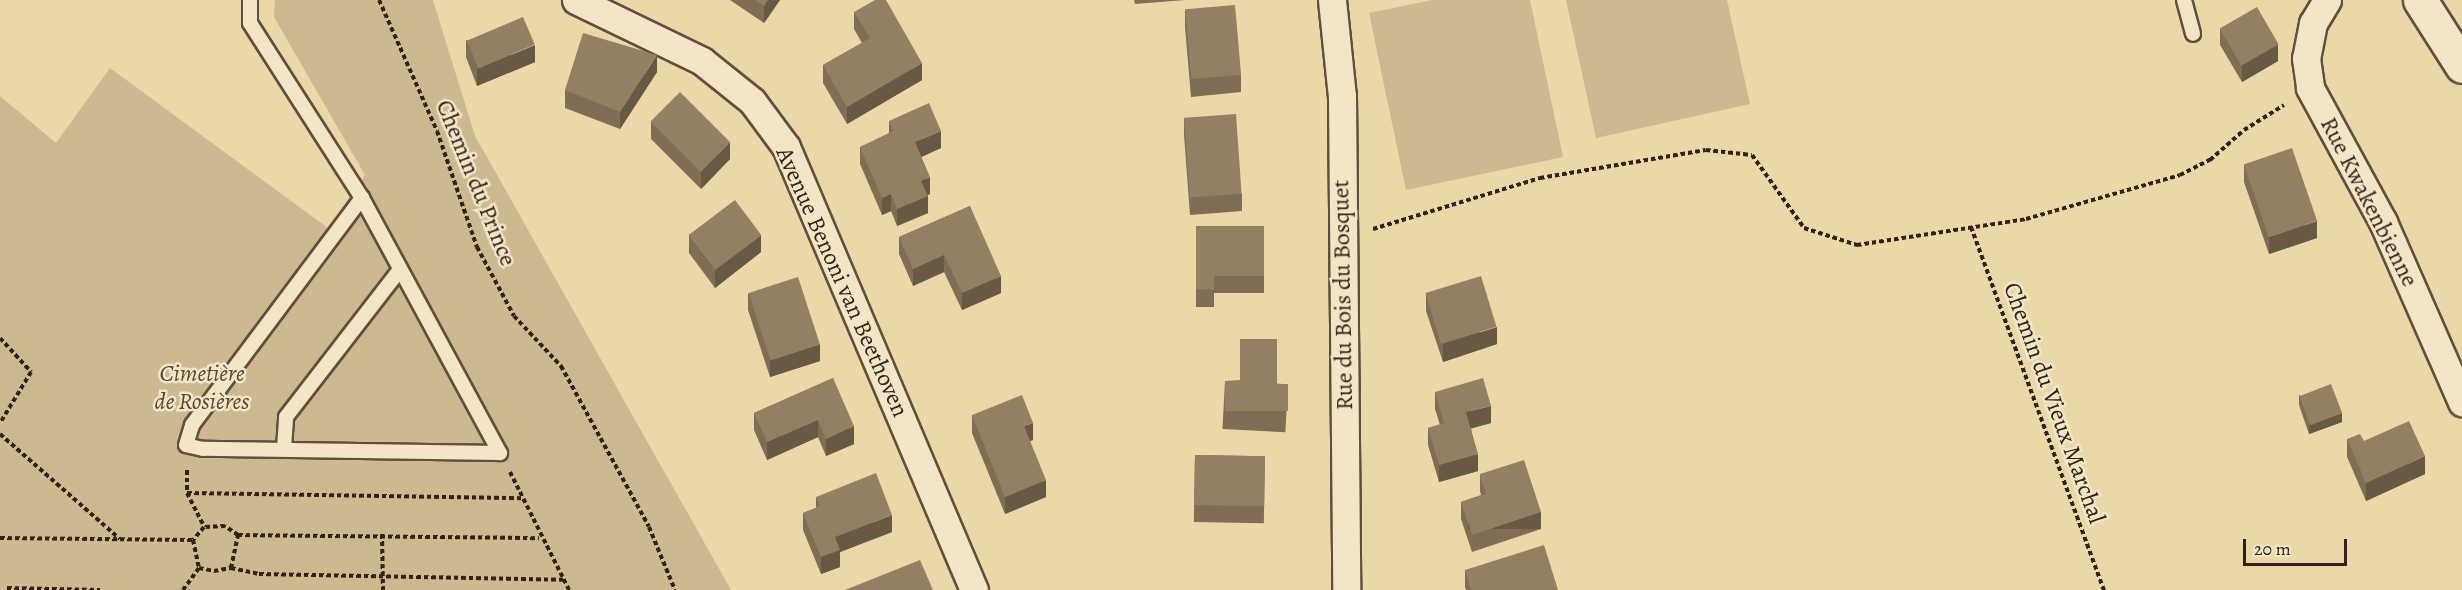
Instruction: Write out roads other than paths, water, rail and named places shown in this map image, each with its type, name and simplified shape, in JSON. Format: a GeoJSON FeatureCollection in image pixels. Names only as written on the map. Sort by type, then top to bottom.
{"type":"FeatureCollection","features":[{"type":"Feature","properties":{"kind":"street","name":"Avenue Benoni van Beethoven"},"geometry":{"type":"LineString","coordinates":[[576,0],[702,61],[752,101],[786,147],[974,590]]}},
{"type":"Feature","properties":{"kind":"street","name":"Rue du Bois du Bosquet"},"geometry":{"type":"LineString","coordinates":[[1332,0],[1342,96],[1346,590]]}},
{"type":"Feature","properties":{"kind":"street","name":"Rue Kwakenbienne"},"geometry":{"type":"LineString","coordinates":[[2327,0],[2313,23],[2306,58],[2310,88],[2383,222],[2462,402]]}},
{"type":"Feature","properties":{"kind":"street"},"geometry":{"type":"LineString","coordinates":[[2420,0],[2462,66]]}},
{"type":"Feature","properties":{"kind":"lane"},"geometry":{"type":"LineString","coordinates":[[250,0],[250,23],[362,198],[399,271],[500,453],[186,445],[192,425],[362,198]]}},
{"type":"Feature","properties":{"kind":"lane"},"geometry":{"type":"LineString","coordinates":[[2184,0],[2193,34]]}},
{"type":"Feature","properties":{"kind":"lane"},"geometry":{"type":"LineString","coordinates":[[284,448],[286,417],[399,271]]}},
{"type":"Feature","properties":{"kind":"park label","name":"Cimetière de Rosières"},"geometry":{"type":"Point","coordinates":[202,388]}}]}
